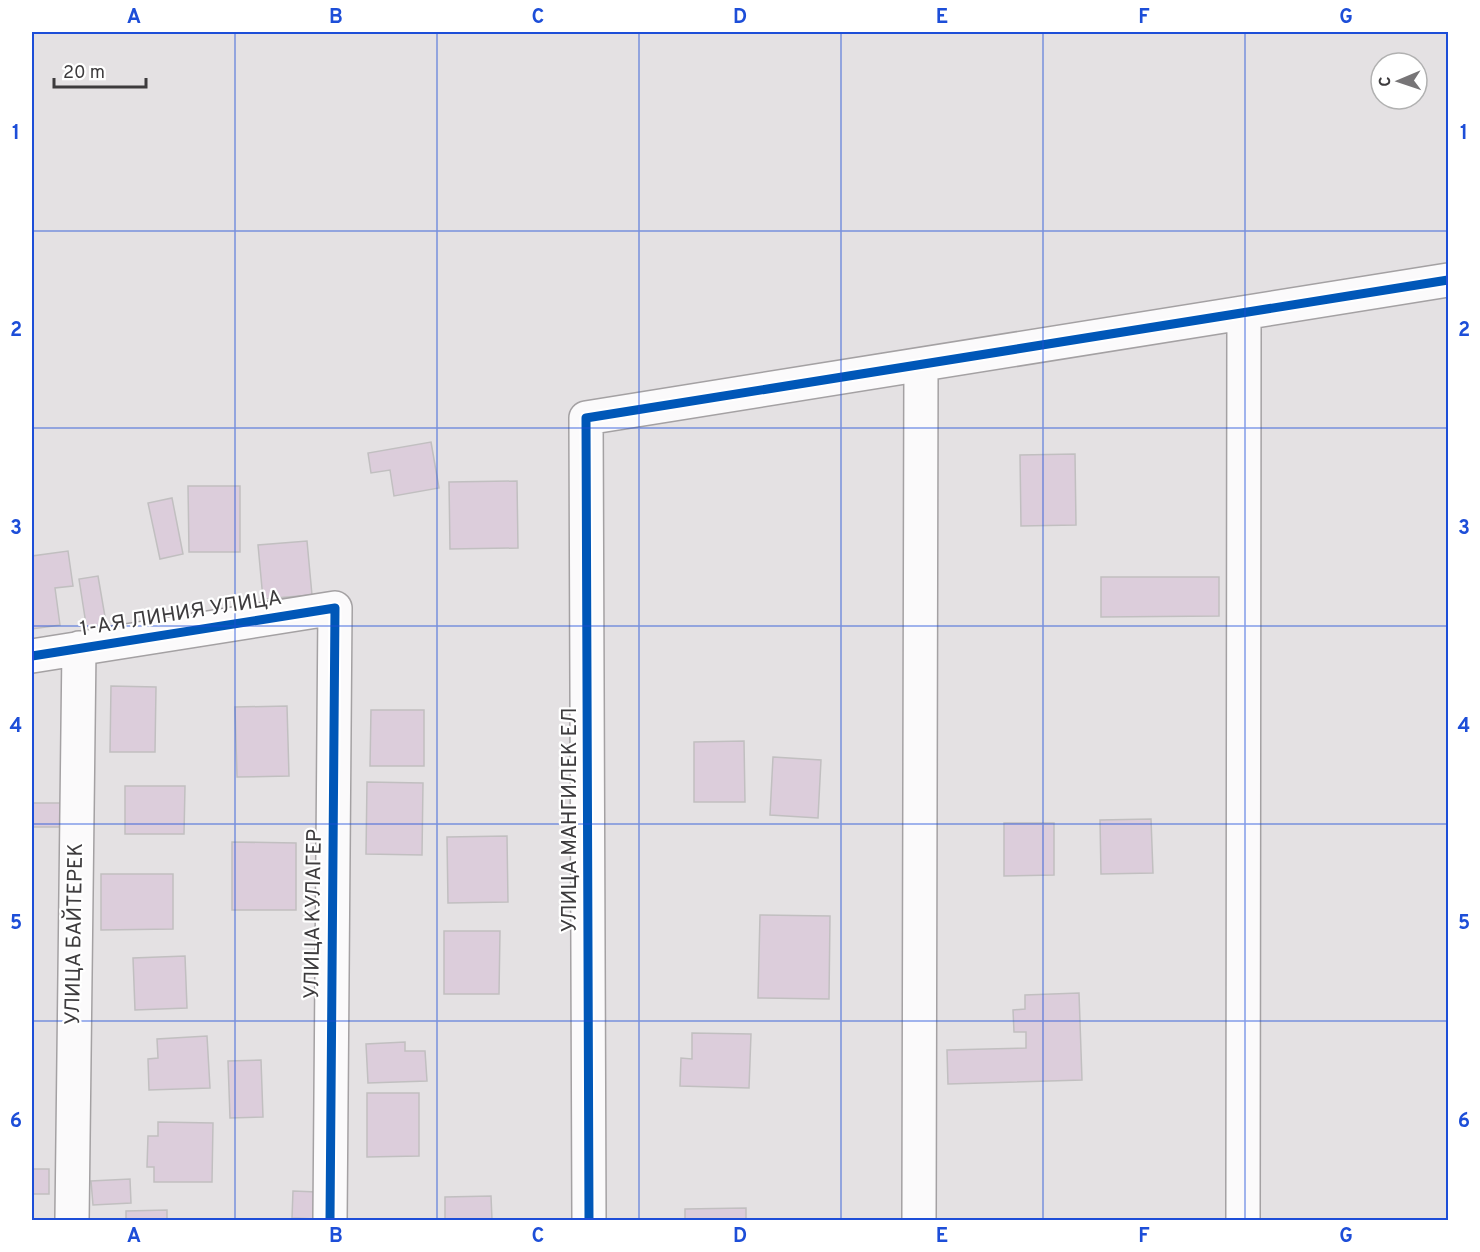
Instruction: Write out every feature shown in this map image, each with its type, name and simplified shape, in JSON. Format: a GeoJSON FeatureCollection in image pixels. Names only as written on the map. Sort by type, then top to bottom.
{"type":"FeatureCollection","features":[{"type":"Feature","properties":{"kind":"street"},"geometry":{"type":"LineString","coordinates":[[919,1221],[921,365],[1449,280]]}},
{"type":"Feature","properties":{"kind":"street"},"geometry":{"type":"LineString","coordinates":[[1243,1221],[1244,313]]}},
{"type":"Feature","properties":{"kind":"street","name":"УЛИЦА МАНГИЛЕК ЕЛ"},"geometry":{"type":"LineString","coordinates":[[589,1221],[586,418],[921,365]]}},
{"type":"Feature","properties":{"kind":"street","name":"1-АЯ ЛИНИЯ УЛИЦА"},"geometry":{"type":"LineString","coordinates":[[32,656],[335,608]]}},
{"type":"Feature","properties":{"kind":"street","name":"УЛИЦА КУЛАГЕР"},"geometry":{"type":"LineString","coordinates":[[330,1221],[335,608]]}},
{"type":"Feature","properties":{"kind":"street","name":"УЛИЦА БАЙТЕРЕК"},"geometry":{"type":"LineString","coordinates":[[72,1221],[79,648]]}},
{"type":"Feature","properties":{"kind":"building"},"geometry":{"type":"Polygon","coordinates":[[[431,442],[439,488],[394,496],[390,470],[371,473],[368,453],[431,442]]]}},
{"type":"Feature","properties":{"kind":"building"},"geometry":{"type":"Polygon","coordinates":[[[1075,454],[1076,525],[1021,526],[1020,455],[1075,454]]]}},
{"type":"Feature","properties":{"kind":"building"},"geometry":{"type":"Polygon","coordinates":[[[517,481],[518,548],[450,549],[449,482],[517,481]]]}},
{"type":"Feature","properties":{"kind":"building"},"geometry":{"type":"Polygon","coordinates":[[[188,486],[240,486],[240,552],[189,552],[188,486]]]}},
{"type":"Feature","properties":{"kind":"building"},"geometry":{"type":"Polygon","coordinates":[[[172,498],[183,554],[160,559],[148,503],[172,498]]]}},
{"type":"Feature","properties":{"kind":"building"},"geometry":{"type":"Polygon","coordinates":[[[307,541],[312,595],[263,599],[258,545],[307,541]]]}},
{"type":"Feature","properties":{"kind":"building"},"geometry":{"type":"Polygon","coordinates":[[[68,551],[73,586],[55,588],[60,625],[32,629],[32,556],[68,551]]]}},
{"type":"Feature","properties":{"kind":"building"},"geometry":{"type":"Polygon","coordinates":[[[98,576],[108,634],[88,637],[79,579],[98,576]]]}},
{"type":"Feature","properties":{"kind":"building"},"geometry":{"type":"Polygon","coordinates":[[[1101,577],[1219,577],[1219,616],[1101,617],[1101,577]]]}},
{"type":"Feature","properties":{"kind":"building"},"geometry":{"type":"Polygon","coordinates":[[[111,686],[156,687],[155,752],[110,752],[111,686]]]}},
{"type":"Feature","properties":{"kind":"building"},"geometry":{"type":"Polygon","coordinates":[[[287,706],[289,776],[237,777],[235,707],[287,706]]]}},
{"type":"Feature","properties":{"kind":"building"},"geometry":{"type":"Polygon","coordinates":[[[371,710],[424,710],[424,766],[370,766],[371,710]]]}},
{"type":"Feature","properties":{"kind":"building"},"geometry":{"type":"Polygon","coordinates":[[[744,741],[745,802],[694,802],[694,742],[744,741]]]}},
{"type":"Feature","properties":{"kind":"building"},"geometry":{"type":"Polygon","coordinates":[[[773,757],[821,760],[818,818],[770,815],[773,757]]]}},
{"type":"Feature","properties":{"kind":"building"},"geometry":{"type":"Polygon","coordinates":[[[367,782],[423,783],[422,855],[366,854],[367,782]]]}},
{"type":"Feature","properties":{"kind":"building"},"geometry":{"type":"Polygon","coordinates":[[[125,786],[185,786],[184,834],[125,834],[125,786]]]}},
{"type":"Feature","properties":{"kind":"building"},"geometry":{"type":"Polygon","coordinates":[[[32,803],[63,803],[63,827],[32,827],[32,803]]]}},
{"type":"Feature","properties":{"kind":"building"},"geometry":{"type":"Polygon","coordinates":[[[1151,819],[1153,873],[1101,874],[1100,820],[1151,819]]]}},
{"type":"Feature","properties":{"kind":"building"},"geometry":{"type":"Polygon","coordinates":[[[1004,823],[1054,823],[1054,875],[1004,876],[1004,823]]]}},
{"type":"Feature","properties":{"kind":"building"},"geometry":{"type":"Polygon","coordinates":[[[507,836],[508,902],[448,903],[447,837],[507,836]]]}},
{"type":"Feature","properties":{"kind":"building"},"geometry":{"type":"Polygon","coordinates":[[[232,842],[296,843],[296,910],[232,910],[232,842]]]}},
{"type":"Feature","properties":{"kind":"building"},"geometry":{"type":"Polygon","coordinates":[[[101,874],[173,874],[173,929],[101,930],[101,874]]]}},
{"type":"Feature","properties":{"kind":"building"},"geometry":{"type":"Polygon","coordinates":[[[760,915],[830,916],[829,999],[758,998],[760,915]]]}},
{"type":"Feature","properties":{"kind":"building"},"geometry":{"type":"Polygon","coordinates":[[[444,931],[500,931],[499,994],[444,994],[444,931]]]}},
{"type":"Feature","properties":{"kind":"building"},"geometry":{"type":"Polygon","coordinates":[[[185,956],[187,1008],[135,1010],[133,958],[185,956]]]}},
{"type":"Feature","properties":{"kind":"building"},"geometry":{"type":"Polygon","coordinates":[[[1079,993],[1082,1080],[948,1084],[947,1050],[1026,1048],[1026,1032],[1014,1032],[1013,1010],[1025,1009],[1025,995],[1079,993]]]}},
{"type":"Feature","properties":{"kind":"building"},"geometry":{"type":"Polygon","coordinates":[[[692,1033],[751,1034],[749,1088],[680,1086],[681,1058],[692,1059],[692,1033]]]}},
{"type":"Feature","properties":{"kind":"building"},"geometry":{"type":"Polygon","coordinates":[[[207,1036],[210,1088],[149,1090],[148,1059],[158,1058],[157,1039],[207,1036]]]}},
{"type":"Feature","properties":{"kind":"building"},"geometry":{"type":"Polygon","coordinates":[[[405,1042],[405,1051],[425,1051],[427,1081],[368,1083],[366,1044],[405,1042]]]}},
{"type":"Feature","properties":{"kind":"building"},"geometry":{"type":"Polygon","coordinates":[[[261,1060],[263,1117],[230,1118],[228,1061],[261,1060]]]}},
{"type":"Feature","properties":{"kind":"building"},"geometry":{"type":"Polygon","coordinates":[[[367,1093],[419,1093],[419,1156],[367,1157],[367,1093]]]}},
{"type":"Feature","properties":{"kind":"building"},"geometry":{"type":"Polygon","coordinates":[[[158,1122],[213,1123],[212,1182],[154,1182],[154,1167],[147,1167],[148,1136],[158,1136],[158,1122]]]}},
{"type":"Feature","properties":{"kind":"building"},"geometry":{"type":"Polygon","coordinates":[[[32,1169],[49,1169],[49,1194],[32,1194],[32,1169]]]}},
{"type":"Feature","properties":{"kind":"building"},"geometry":{"type":"Polygon","coordinates":[[[130,1179],[131,1203],[93,1205],[91,1181],[130,1179]]]}},
{"type":"Feature","properties":{"kind":"building"},"geometry":{"type":"Polygon","coordinates":[[[293,1191],[317,1192],[316,1219],[292,1218],[293,1191]]]}},
{"type":"Feature","properties":{"kind":"building"},"geometry":{"type":"Polygon","coordinates":[[[491,1196],[492,1220],[445,1220],[445,1197],[491,1196]]]}},
{"type":"Feature","properties":{"kind":"building"},"geometry":{"type":"Polygon","coordinates":[[[746,1208],[746,1220],[685,1220],[685,1209],[746,1208]]]}},
{"type":"Feature","properties":{"kind":"building"},"geometry":{"type":"Polygon","coordinates":[[[167,1210],[167,1220],[126,1220],[126,1211],[167,1210]]]}},
{"type":"Feature","properties":{"kind":"cycle path"},"geometry":{"type":"LineString","coordinates":[[589,1220],[586,418],[1448,280]]}},
{"type":"Feature","properties":{"kind":"cycle path"},"geometry":{"type":"LineString","coordinates":[[32,656],[335,608],[330,1220]]}}]}
